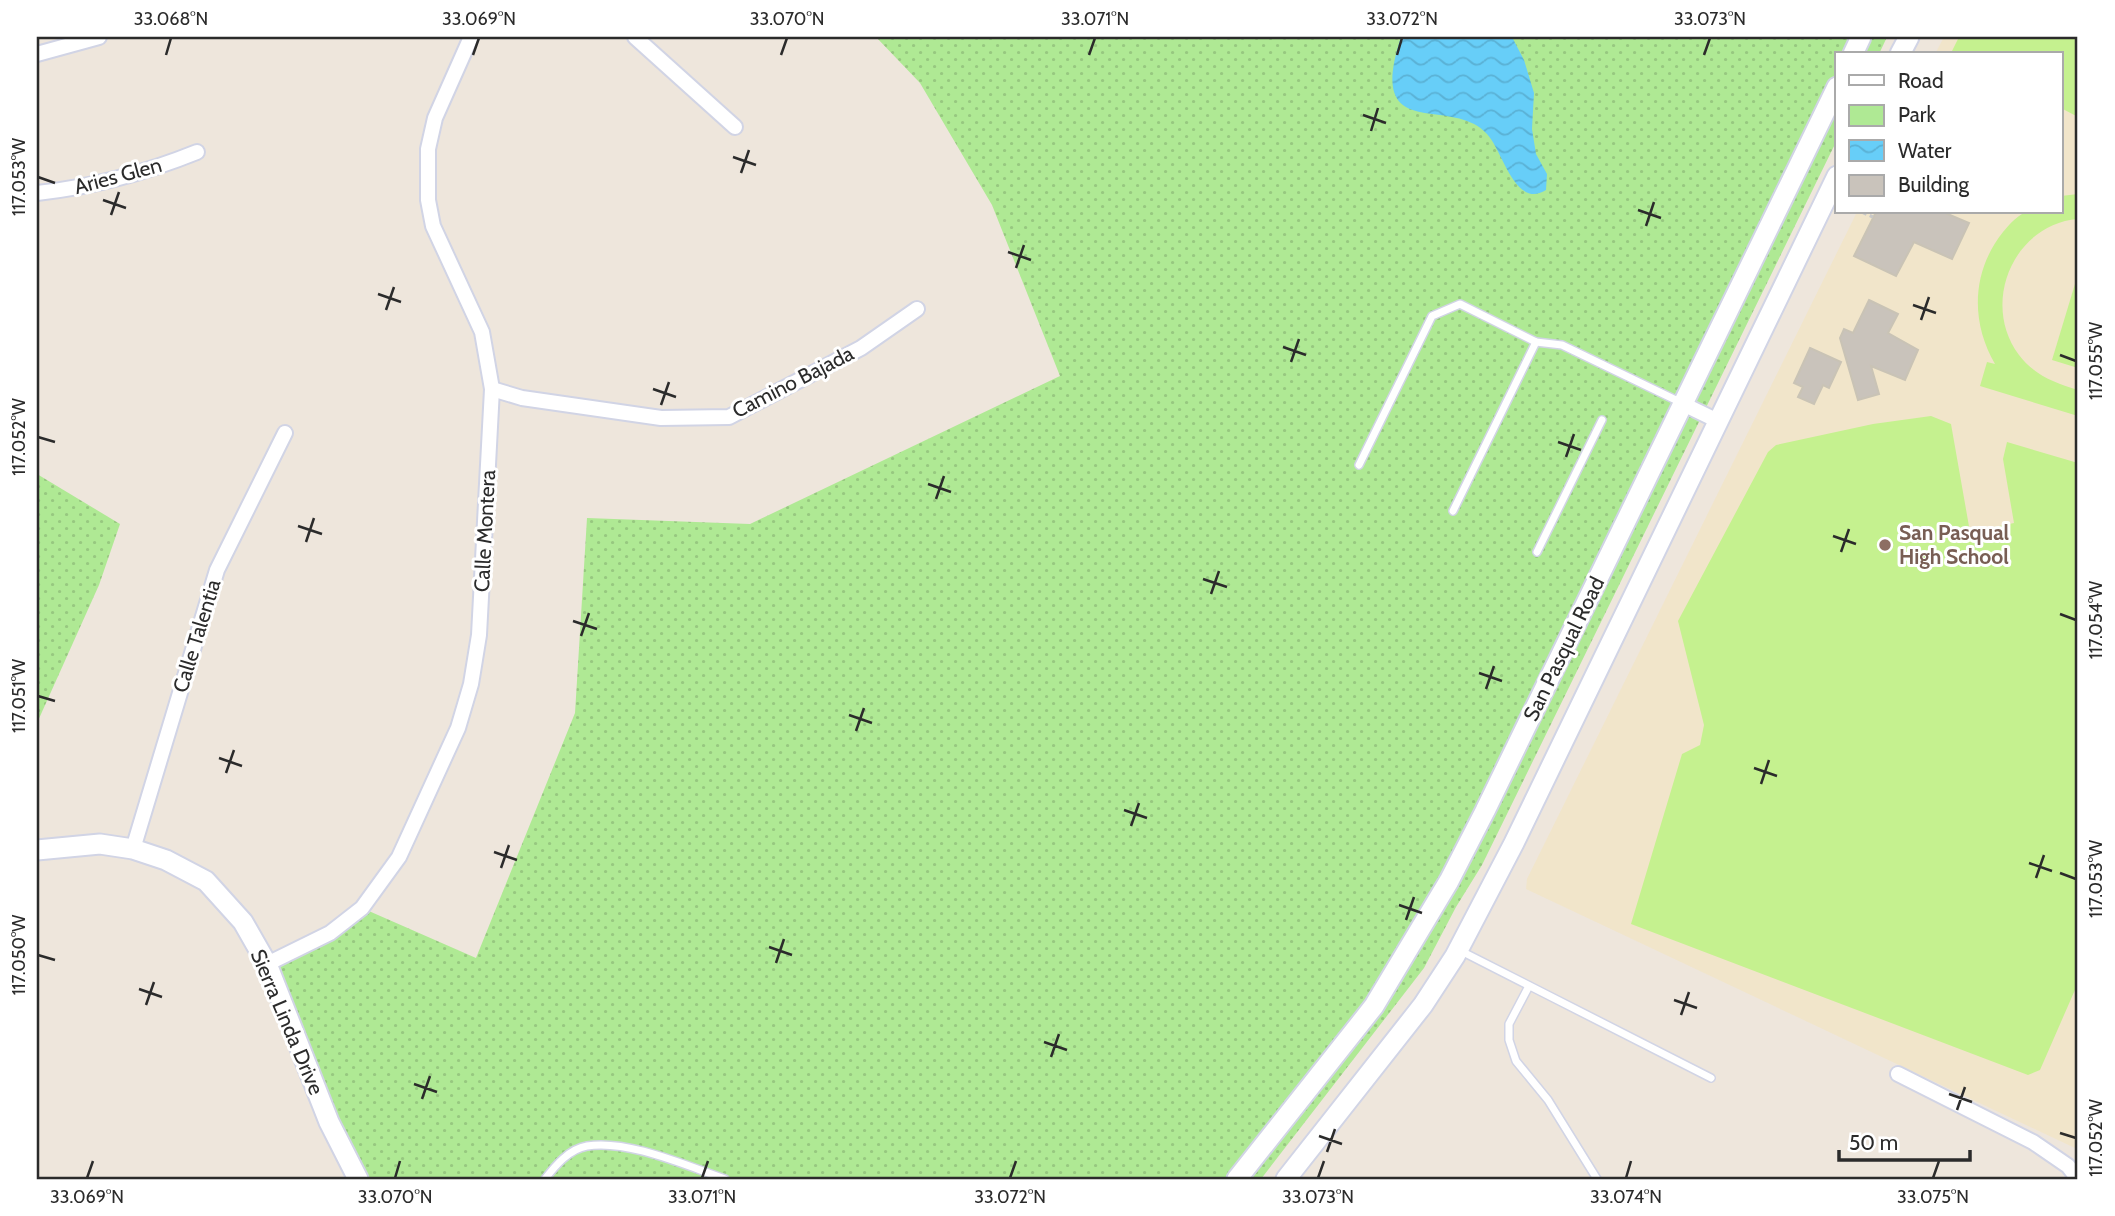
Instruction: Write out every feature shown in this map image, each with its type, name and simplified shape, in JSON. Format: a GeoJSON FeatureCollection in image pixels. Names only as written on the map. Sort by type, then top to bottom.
{"type":"FeatureCollection","features":[{"type":"Feature","properties":{"kind":"main road","name":"San Pasqual Road"},"geometry":{"type":"LineString","coordinates":[[1237,1179],[1374,1006],[1478,826],[1835,92]]}},
{"type":"Feature","properties":{"kind":"main road","name":"San Pasqual Road"},"geometry":{"type":"LineString","coordinates":[[1286,1179],[1423,1005],[1458,950],[1514,843],[1835,180]]}},
{"type":"Feature","properties":{"kind":"main road","name":"Sierra Linda Drive"},"geometry":{"type":"LineString","coordinates":[[37,850],[100,844],[133,849],[166,860],[206,881],[243,922],[267,964],[330,1122],[358,1179]]}},
{"type":"Feature","properties":{"kind":"street"},"geometry":{"type":"LineString","coordinates":[[37,54],[99,37]]}},
{"type":"Feature","properties":{"kind":"street","name":"Calle Montera"},"geometry":{"type":"LineString","coordinates":[[267,964],[330,933],[362,908],[399,857],[458,729],[471,684],[479,635],[492,389],[482,332],[433,226],[428,201],[428,149],[435,118],[471,37]]}},
{"type":"Feature","properties":{"kind":"street"},"geometry":{"type":"LineString","coordinates":[[635,37],[735,127]]}},
{"type":"Feature","properties":{"kind":"street","name":"Aries Glen"},"geometry":{"type":"LineString","coordinates":[[37,193],[74,189],[148,171],[197,152]]}},
{"type":"Feature","properties":{"kind":"street","name":"Camino Bajada"},"geometry":{"type":"LineString","coordinates":[[492,389],[522,398],[661,418],[729,417],[861,348],[917,309]]}},
{"type":"Feature","properties":{"kind":"street"},"geometry":{"type":"LineString","coordinates":[[1683,404],[1718,421]]}},
{"type":"Feature","properties":{"kind":"street","name":"Calle Talentia"},"geometry":{"type":"LineString","coordinates":[[133,849],[217,570],[285,433]]}},
{"type":"Feature","properties":{"kind":"street"},"geometry":{"type":"LineString","coordinates":[[1898,1074],[2033,1142],[2068,1166],[2078,1179]]}},
{"type":"Feature","properties":{"kind":"lane"},"geometry":{"type":"LineString","coordinates":[[1359,465],[1432,316],[1460,304],[1536,342],[1562,345],[1683,404]]}},
{"type":"Feature","properties":{"kind":"lane"},"geometry":{"type":"LineString","coordinates":[[1453,511],[1536,342]]}},
{"type":"Feature","properties":{"kind":"lane"},"geometry":{"type":"LineString","coordinates":[[1537,552],[1602,420]]}},
{"type":"Feature","properties":{"kind":"lane"},"geometry":{"type":"LineString","coordinates":[[1458,950],[1711,1078]]}},
{"type":"Feature","properties":{"kind":"lane"},"geometry":{"type":"LineString","coordinates":[[1529,986],[1509,1024],[1509,1040],[1516,1061],[1548,1100],[1597,1179]]}},
{"type":"Feature","properties":{"kind":"lane"},"geometry":{"type":"LineString","coordinates":[[545,1179],[564,1156],[585,1146],[610,1145],[651,1154],[725,1179]]}},
{"type":"Feature","properties":{"kind":"path"},"geometry":{"type":"LineString","coordinates":[[1866,214],[1873,217]]}},
{"type":"Feature","properties":{"kind":"shaded area","name":"San Pasqual High School"},"geometry":{"type":"Polygon","coordinates":[[[1944,37],[2078,37],[2078,1136],[2075,1148],[1526,889],[1527,879],[1856,214],[2062,214],[2062,52],[1936,52],[1944,37]]]}},
{"type":"Feature","properties":{"kind":"green space"},"geometry":{"type":"Polygon","coordinates":[[[876,37],[1887,37],[1880,52],[1835,52],[1835,144],[1482,865],[1424,968],[1261,1179],[358,1179],[267,964],[362,908],[476,958],[575,713],[587,518],[750,524],[1060,376],[992,205],[920,83],[876,37]]]}},
{"type":"Feature","properties":{"kind":"green space"},"geometry":{"type":"Polygon","coordinates":[[[1959,37],[2078,37],[2078,117],[2062,109],[2062,52],[1952,52],[1959,37]]]}},
{"type":"Feature","properties":{"kind":"green space"},"geometry":{"type":"Polygon","coordinates":[[[2078,194],[2078,219],[2055,224],[2036,235],[2021,251],[2010,269],[2004,290],[2003,313],[2008,334],[2025,362],[2045,377],[2078,390],[2078,416],[1980,386],[1987,362],[1995,364],[1981,331],[1978,314],[1980,280],[1985,263],[2003,232],[2021,215],[2062,214],[2062,196],[2078,194]]]}},
{"type":"Feature","properties":{"kind":"green space"},"geometry":{"type":"Polygon","coordinates":[[[2078,274],[2078,368],[2052,360],[2078,274]]]}},
{"type":"Feature","properties":{"kind":"green space","name":"San Pasqual High School"},"geometry":{"type":"Polygon","coordinates":[[[1931,416],[1951,424],[1970,532],[2014,523],[2003,459],[2007,442],[2078,463],[2078,983],[2040,1070],[2028,1075],[1631,924],[1682,754],[1700,745],[1704,725],[1678,621],[1768,452],[1776,445],[1873,424],[1931,416]]]}},
{"type":"Feature","properties":{"kind":"green space"},"geometry":{"type":"Polygon","coordinates":[[[37,474],[120,524],[99,585],[37,723],[37,474]]]}},
{"type":"Feature","properties":{"kind":"water"},"geometry":{"type":"Polygon","coordinates":[[[1401,37],[1512,37],[1524,60],[1534,93],[1532,129],[1536,154],[1547,174],[1546,190],[1535,194],[1518,186],[1493,142],[1487,134],[1471,123],[1417,111],[1403,105],[1394,93],[1393,71],[1401,37]]]}},
{"type":"Feature","properties":{"kind":"building"},"geometry":{"type":"Polygon","coordinates":[[[1875,214],[1948,214],[1969,223],[1952,259],[1914,242],[1896,276],[1854,256],[1875,214]]]}},
{"type":"Feature","properties":{"kind":"building"},"geometry":{"type":"Polygon","coordinates":[[[1869,300],[1898,314],[1888,333],[1918,350],[1905,380],[1871,366],[1879,394],[1858,400],[1840,338],[1844,329],[1853,333],[1869,300]]]}},
{"type":"Feature","properties":{"kind":"building"},"geometry":{"type":"Polygon","coordinates":[[[1810,348],[1841,362],[1829,388],[1823,385],[1814,404],[1798,397],[1803,387],[1794,383],[1810,348]]]}},
{"type":"Feature","properties":{"kind":"place","name":"San Pasqual High School"},"geometry":{"type":"Point","coordinates":[1885,545]}}]}
